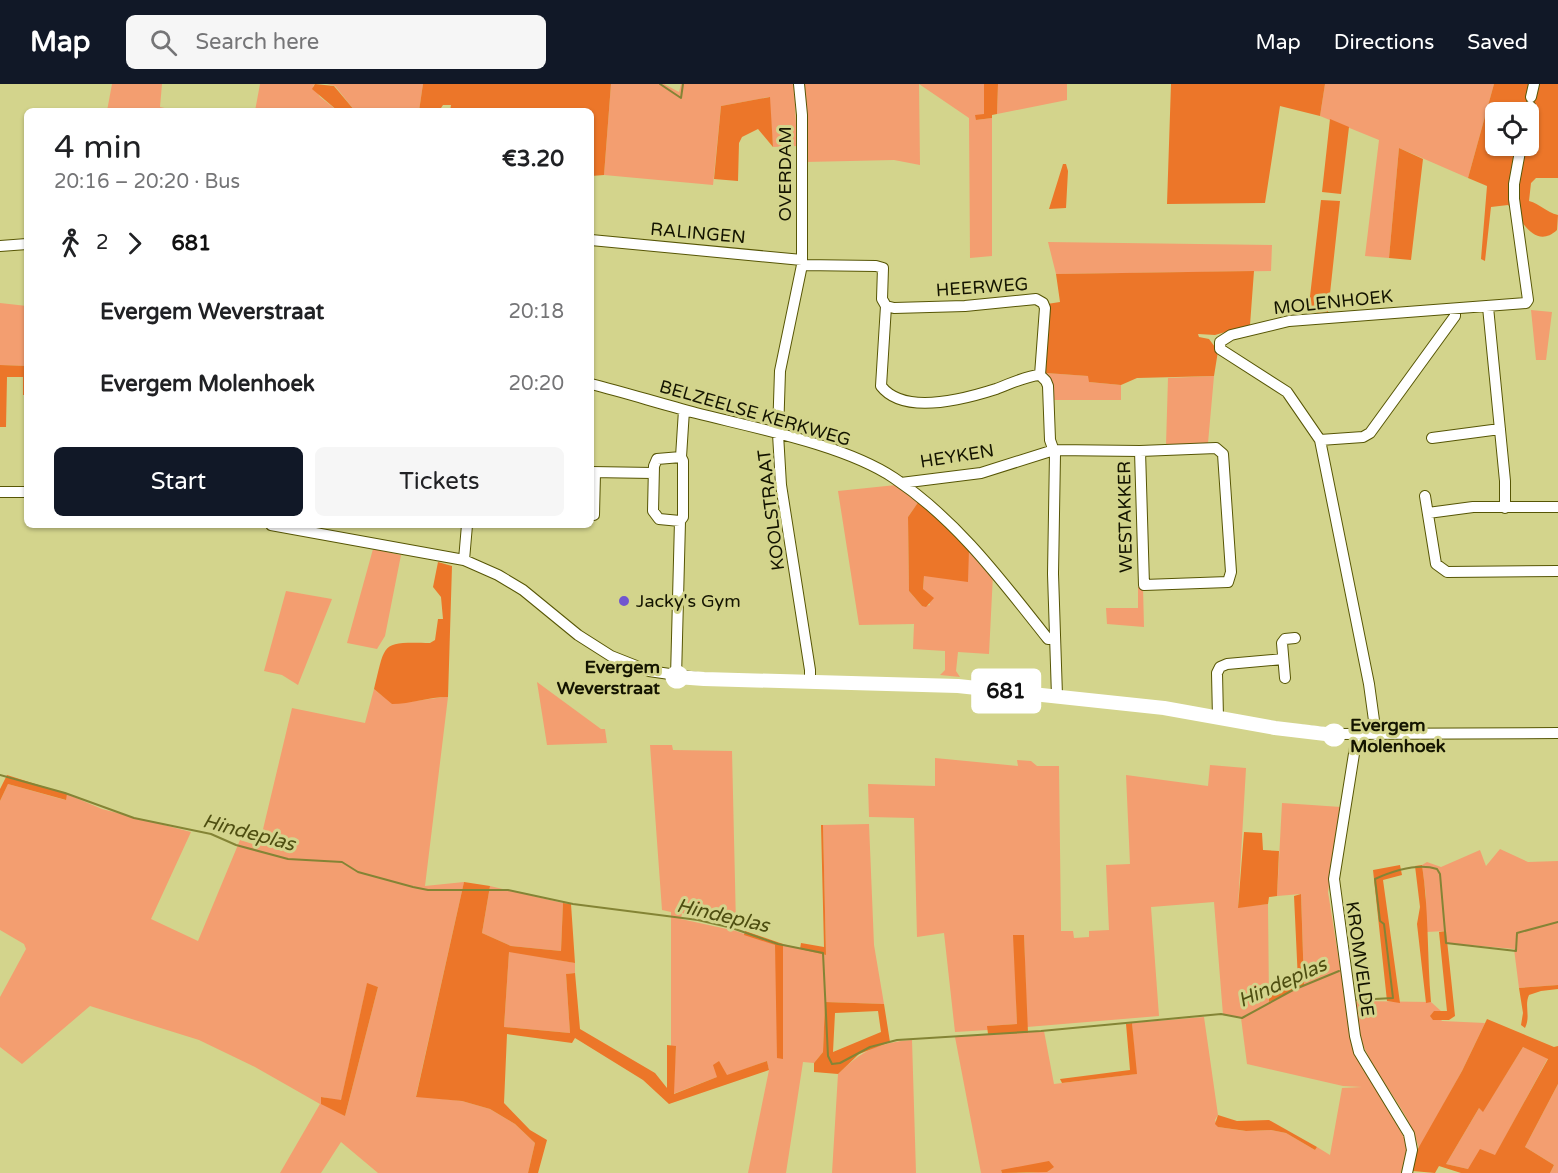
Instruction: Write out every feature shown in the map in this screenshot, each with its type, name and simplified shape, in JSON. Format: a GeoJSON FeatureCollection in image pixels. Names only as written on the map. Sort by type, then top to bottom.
{"type":"FeatureCollection","features":[{"type":"Feature","properties":{"kind":"street","name":"OVERDAM"},"geometry":{"type":"LineString","coordinates":[[799,84],[802,115],[802,262]]}},
{"type":"Feature","properties":{"kind":"street"},"geometry":{"type":"LineString","coordinates":[[1531,102],[1534,84]]}},
{"type":"Feature","properties":{"kind":"street","name":"MOLENHOEK"},"geometry":{"type":"LineString","coordinates":[[1376,735],[1369,684],[1320,440],[1287,392],[1220,350],[1222,339],[1289,321],[1526,303],[1528,300],[1514,199],[1519,156]]}},
{"type":"Feature","properties":{"kind":"street","name":"RALINGEN"},"geometry":{"type":"LineString","coordinates":[[594,240],[802,262],[881,267],[884,274],[882,299],[885,306]]}},
{"type":"Feature","properties":{"kind":"street"},"geometry":{"type":"LineString","coordinates":[[0,246],[24,244]]}},
{"type":"Feature","properties":{"kind":"street","name":"KOOLSTRAAT"},"geometry":{"type":"LineString","coordinates":[[802,262],[780,371],[778,434],[781,485],[810,681]]}},
{"type":"Feature","properties":{"kind":"street","name":"HEERWEG"},"geometry":{"type":"LineString","coordinates":[[885,306],[894,308],[965,306],[1036,299],[1043,303],[1044,308],[1040,375]]}},
{"type":"Feature","properties":{"kind":"street"},"geometry":{"type":"LineString","coordinates":[[885,306],[880,381],[886,392],[914,404],[964,399],[1040,375],[1046,381],[1050,440],[1054,450],[1057,696]]}},
{"type":"Feature","properties":{"kind":"street"},"geometry":{"type":"LineString","coordinates":[[1488,307],[1505,508]]}},
{"type":"Feature","properties":{"kind":"street"},"geometry":{"type":"LineString","coordinates":[[1320,440],[1363,437],[1370,433],[1455,316],[1455,309]]}},
{"type":"Feature","properties":{"kind":"street","name":"BELZEELSE KERKWEG"},"geometry":{"type":"LineString","coordinates":[[594,385],[778,434],[844,455],[888,474],[975,549],[1005,583],[1048,639],[1055,639]]}},
{"type":"Feature","properties":{"kind":"street"},"geometry":{"type":"LineString","coordinates":[[676,676],[681,521],[683,518],[683,461],[681,457],[684,410]]}},
{"type":"Feature","properties":{"kind":"street"},"geometry":{"type":"LineString","coordinates":[[1436,435],[1500,429]]}},
{"type":"Feature","properties":{"kind":"street","name":"WESTAKKER"},"geometry":{"type":"LineString","coordinates":[[1216,448],[1222,454],[1230,580],[1224,583],[1143,584],[1140,451],[1216,448]]}},
{"type":"Feature","properties":{"kind":"street"},"geometry":{"type":"LineString","coordinates":[[1054,450],[1140,451]]}},
{"type":"Feature","properties":{"kind":"street","name":"HEYKEN"},"geometry":{"type":"LineString","coordinates":[[901,483],[981,473],[1054,450]]}},
{"type":"Feature","properties":{"kind":"street"},"geometry":{"type":"LineString","coordinates":[[681,457],[657,459],[653,473],[654,514],[659,519],[681,521]]}},
{"type":"Feature","properties":{"kind":"street"},"geometry":{"type":"LineString","coordinates":[[594,472],[653,473]]}},
{"type":"Feature","properties":{"kind":"street"},"geometry":{"type":"LineString","coordinates":[[0,492],[24,492]]}},
{"type":"Feature","properties":{"kind":"street"},"geometry":{"type":"LineString","coordinates":[[1425,496],[1436,564],[1440,569],[1447,572],[1558,571]]}},
{"type":"Feature","properties":{"kind":"street"},"geometry":{"type":"LineString","coordinates":[[1428,513],[1473,507],[1558,507]]}},
{"type":"Feature","properties":{"kind":"street"},"geometry":{"type":"LineString","coordinates":[[287,528],[464,561],[489,571],[516,586],[599,650],[637,667],[676,676],[704,679],[938,684],[1164,708],[1294,731],[1357,735],[1558,733]]}},
{"type":"Feature","properties":{"kind":"street"},"geometry":{"type":"LineString","coordinates":[[464,561],[468,528]]}},
{"type":"Feature","properties":{"kind":"street"},"geometry":{"type":"LineString","coordinates":[[1285,678],[1283,641],[1295,638]]}},
{"type":"Feature","properties":{"kind":"street"},"geometry":{"type":"LineString","coordinates":[[1218,718],[1217,673],[1220,667],[1283,659]]}},
{"type":"Feature","properties":{"kind":"street","name":"KROMVELDE"},"geometry":{"type":"LineString","coordinates":[[1357,735],[1336,859],[1335,895],[1359,1052],[1409,1134],[1412,1150],[1407,1173]]}},
{"type":"Feature","properties":{"kind":"shaded area"},"geometry":{"type":"Polygon","coordinates":[[[112,84],[162,84],[160,107],[164,108],[108,108],[112,84]]]}},
{"type":"Feature","properties":{"kind":"shaded area"},"geometry":{"type":"Polygon","coordinates":[[[260,84],[315,84],[313,86],[320,97],[334,108],[256,108],[260,84]]]}},
{"type":"Feature","properties":{"kind":"shaded area"},"geometry":{"type":"Polygon","coordinates":[[[315,84],[334,86],[352,108],[334,108],[312,89],[315,84]]]}},
{"type":"Feature","properties":{"kind":"shaded area"},"geometry":{"type":"Polygon","coordinates":[[[327,84],[423,84],[419,108],[353,108],[335,86],[327,84]]]}},
{"type":"Feature","properties":{"kind":"shaded area"},"geometry":{"type":"Polygon","coordinates":[[[423,84],[611,84],[604,175],[594,176],[594,108],[450,108],[451,105],[443,105],[441,108],[419,108],[423,84]]]}},
{"type":"Feature","properties":{"kind":"shaded area"},"geometry":{"type":"Polygon","coordinates":[[[611,84],[664,84],[679,92],[681,84],[794,84],[797,146],[773,147],[769,97],[721,106],[713,185],[604,175],[611,84]]]}},
{"type":"Feature","properties":{"kind":"shaded area"},"geometry":{"type":"Polygon","coordinates":[[[802,84],[919,84],[920,165],[894,160],[805,162],[802,84]]]}},
{"type":"Feature","properties":{"kind":"shaded area"},"geometry":{"type":"Polygon","coordinates":[[[919,84],[984,84],[984,115],[976,115],[976,120],[992,118],[992,256],[970,258],[969,118],[919,84]]]}},
{"type":"Feature","properties":{"kind":"shaded area"},"geometry":{"type":"Polygon","coordinates":[[[984,84],[998,84],[997,114],[992,115],[992,118],[976,120],[975,115],[984,114],[984,84]]]}},
{"type":"Feature","properties":{"kind":"shaded area"},"geometry":{"type":"Polygon","coordinates":[[[998,84],[1067,84],[1067,100],[997,114],[998,84]]]}},
{"type":"Feature","properties":{"kind":"shaded area"},"geometry":{"type":"Polygon","coordinates":[[[1171,84],[1325,84],[1320,116],[1280,106],[1265,203],[1167,204],[1171,84]]]}},
{"type":"Feature","properties":{"kind":"shaded area"},"geometry":{"type":"Polygon","coordinates":[[[1325,84],[1494,84],[1489,102],[1485,102],[1485,117],[1468,178],[1399,148],[1389,258],[1365,256],[1379,140],[1320,116],[1325,84]]]}},
{"type":"Feature","properties":{"kind":"shaded area"},"geometry":{"type":"Polygon","coordinates":[[[1494,84],[1558,84],[1558,178],[1536,178],[1531,183],[1529,201],[1558,215],[1557,230],[1541,237],[1529,230],[1508,205],[1491,207],[1485,261],[1481,259],[1487,186],[1468,178],[1485,117],[1485,156],[1539,156],[1539,102],[1489,102],[1494,84]]]}},
{"type":"Feature","properties":{"kind":"shaded area"},"geometry":{"type":"Polygon","coordinates":[[[770,97],[773,147],[758,129],[742,137],[739,143],[738,181],[714,179],[721,106],[770,97]]]}},
{"type":"Feature","properties":{"kind":"shaded area"},"geometry":{"type":"Polygon","coordinates":[[[1330,119],[1349,127],[1341,194],[1322,192],[1330,119]]]}},
{"type":"Feature","properties":{"kind":"shaded area"},"geometry":{"type":"Polygon","coordinates":[[[1399,148],[1423,159],[1411,260],[1389,258],[1399,148]]]}},
{"type":"Feature","properties":{"kind":"shaded area"},"geometry":{"type":"Polygon","coordinates":[[[1063,164],[1066,164],[1068,171],[1066,208],[1049,209],[1063,164]]]}},
{"type":"Feature","properties":{"kind":"shaded area"},"geometry":{"type":"Polygon","coordinates":[[[1321,200],[1340,201],[1328,312],[1308,314],[1321,200]]]}},
{"type":"Feature","properties":{"kind":"shaded area"},"geometry":{"type":"Polygon","coordinates":[[[1048,242],[1272,245],[1271,271],[1056,274],[1048,242]]]}},
{"type":"Feature","properties":{"kind":"shaded area"},"geometry":{"type":"Polygon","coordinates":[[[1254,271],[1250,325],[1215,335],[1198,334],[1199,337],[1209,339],[1218,351],[1214,376],[1137,378],[1121,385],[1089,382],[1088,376],[1046,373],[1047,304],[1060,302],[1056,274],[1254,271]]]}},
{"type":"Feature","properties":{"kind":"shaded area"},"geometry":{"type":"Polygon","coordinates":[[[0,303],[24,306],[24,366],[0,365],[0,303]]]}},
{"type":"Feature","properties":{"kind":"shaded area"},"geometry":{"type":"Polygon","coordinates":[[[1531,310],[1552,312],[1546,360],[1536,360],[1531,310]]]}},
{"type":"Feature","properties":{"kind":"shaded area"},"geometry":{"type":"Polygon","coordinates":[[[0,365],[24,366],[24,395],[23,377],[7,377],[6,427],[0,427],[0,365]]]}},
{"type":"Feature","properties":{"kind":"shaded area"},"geometry":{"type":"Polygon","coordinates":[[[1046,373],[1089,376],[1089,382],[1121,385],[1121,400],[1054,400],[1050,378],[1046,373]]]}},
{"type":"Feature","properties":{"kind":"shaded area"},"geometry":{"type":"Polygon","coordinates":[[[1214,376],[1208,443],[1166,445],[1168,378],[1214,376]]]}},
{"type":"Feature","properties":{"kind":"shaded area"},"geometry":{"type":"Polygon","coordinates":[[[896,485],[919,501],[908,517],[909,591],[922,606],[930,605],[923,589],[924,576],[969,549],[993,574],[989,654],[958,652],[956,671],[960,677],[940,675],[945,670],[945,651],[913,649],[914,624],[859,625],[838,491],[896,485]]]}},
{"type":"Feature","properties":{"kind":"shaded area"},"geometry":{"type":"Polygon","coordinates":[[[919,501],[969,549],[968,582],[924,576],[923,589],[934,598],[926,607],[922,606],[909,591],[908,517],[919,501]]]}},
{"type":"Feature","properties":{"kind":"shaded area"},"geometry":{"type":"Polygon","coordinates":[[[373,549],[401,555],[385,636],[377,649],[347,643],[373,549]]]}},
{"type":"Feature","properties":{"kind":"shaded area"},"geometry":{"type":"Polygon","coordinates":[[[438,562],[452,566],[448,697],[392,704],[374,689],[381,662],[388,648],[393,645],[430,643],[435,640],[438,619],[443,619],[441,597],[433,587],[438,562]]]}},
{"type":"Feature","properties":{"kind":"shaded area"},"geometry":{"type":"Polygon","coordinates":[[[1138,587],[1143,587],[1144,627],[1107,624],[1106,608],[1138,608],[1138,587]]]}},
{"type":"Feature","properties":{"kind":"shaded area"},"geometry":{"type":"Polygon","coordinates":[[[286,591],[332,599],[298,685],[282,675],[264,671],[286,591]]]}},
{"type":"Feature","properties":{"kind":"shaded area"},"geometry":{"type":"Polygon","coordinates":[[[537,682],[601,729],[605,729],[607,743],[547,745],[537,682]]]}},
{"type":"Feature","properties":{"kind":"shaded area"},"geometry":{"type":"Polygon","coordinates":[[[374,689],[391,700],[409,702],[448,697],[425,886],[464,882],[416,1096],[462,1101],[490,1109],[515,1124],[535,1143],[528,1173],[378,1173],[341,1142],[321,1173],[280,1173],[320,1104],[255,1067],[199,1040],[90,1006],[22,1064],[0,1047],[0,997],[26,949],[24,944],[0,930],[0,801],[8,784],[65,800],[67,794],[102,809],[191,832],[151,919],[198,941],[240,840],[259,846],[292,708],[365,723],[374,689]],[[367,984],[341,1101],[322,1097],[345,1116],[378,987],[367,984]]]}},
{"type":"Feature","properties":{"kind":"shaded area"},"geometry":{"type":"Polygon","coordinates":[[[650,745],[672,745],[673,750],[732,751],[736,925],[682,913],[681,919],[736,931],[775,945],[783,1058],[783,944],[826,955],[823,825],[869,824],[874,945],[884,1004],[825,1002],[823,1052],[814,1063],[803,1062],[786,1173],[748,1173],[769,1070],[767,1061],[726,1076],[718,1061],[717,1077],[673,1094],[676,1047],[671,1046],[671,912],[662,910],[650,745]]]}},
{"type":"Feature","properties":{"kind":"shaded area"},"geometry":{"type":"Polygon","coordinates":[[[935,758],[1018,766],[1017,760],[1031,761],[1037,766],[1059,766],[1061,931],[1073,931],[1074,938],[1089,937],[1089,931],[1109,930],[1106,865],[1130,864],[1126,775],[1208,786],[1210,765],[1246,768],[1238,907],[1268,904],[1269,1001],[1304,984],[1301,894],[1277,896],[1282,803],[1341,807],[1328,892],[1351,1035],[1357,1057],[1405,1139],[1407,1148],[1401,1173],[1026,1173],[1051,1171],[1001,1170],[1002,1173],[981,1173],[955,1037],[1044,1031],[1054,1084],[1136,1074],[1132,1023],[1204,1017],[1218,1115],[1215,1120],[1218,1127],[1286,1133],[1315,1150],[1317,1147],[1330,1155],[1342,1088],[1362,1087],[1343,1086],[1247,1064],[1241,1018],[1223,1015],[1214,902],[1151,907],[1159,1016],[1027,1027],[1024,935],[1014,935],[1017,1024],[988,1026],[988,1030],[955,1032],[944,933],[917,937],[914,818],[869,817],[868,784],[935,786],[935,758]]]}},
{"type":"Feature","properties":{"kind":"shaded area"},"geometry":{"type":"Polygon","coordinates":[[[7,775],[67,794],[66,800],[8,784],[0,801],[0,789],[7,775]]]}},
{"type":"Feature","properties":{"kind":"shaded area"},"geometry":{"type":"Polygon","coordinates":[[[821,825],[823,825],[826,955],[800,949],[801,943],[824,947],[821,825]]]}},
{"type":"Feature","properties":{"kind":"shaded area"},"geometry":{"type":"Polygon","coordinates":[[[1244,832],[1262,833],[1263,850],[1279,851],[1277,896],[1269,897],[1268,904],[1238,908],[1244,832]]]}},
{"type":"Feature","properties":{"kind":"shaded area"},"geometry":{"type":"Polygon","coordinates":[[[1500,849],[1528,862],[1558,861],[1558,985],[1519,988],[1514,949],[1447,943],[1446,931],[1426,932],[1426,896],[1422,865],[1427,862],[1441,867],[1480,850],[1486,866],[1500,849]]]}},
{"type":"Feature","properties":{"kind":"shaded area"},"geometry":{"type":"Polygon","coordinates":[[[1400,865],[1402,875],[1383,880],[1400,1003],[1387,1001],[1373,870],[1400,865]]]}},
{"type":"Feature","properties":{"kind":"shaded area"},"geometry":{"type":"Polygon","coordinates":[[[1422,865],[1431,1002],[1426,1003],[1417,924],[1420,907],[1415,866],[1422,865]]]}},
{"type":"Feature","properties":{"kind":"shaded area"},"geometry":{"type":"Polygon","coordinates":[[[464,882],[490,886],[482,933],[511,946],[561,951],[563,903],[571,904],[575,963],[509,952],[504,1027],[570,1033],[566,974],[575,973],[580,1029],[655,1073],[667,1088],[667,1045],[676,1046],[674,1094],[717,1077],[713,1065],[719,1061],[727,1075],[767,1061],[769,1070],[669,1104],[643,1080],[575,1038],[572,1043],[507,1034],[504,1103],[530,1130],[547,1140],[538,1173],[528,1173],[535,1143],[515,1124],[490,1109],[462,1101],[416,1097],[464,882]]]}},
{"type":"Feature","properties":{"kind":"shaded area"},"geometry":{"type":"Polygon","coordinates":[[[490,886],[563,903],[561,951],[511,946],[482,933],[490,886]]]}},
{"type":"Feature","properties":{"kind":"shaded area"},"geometry":{"type":"Polygon","coordinates":[[[1301,894],[1304,985],[1269,1002],[1269,996],[1298,981],[1294,896],[1301,894]]]}},
{"type":"Feature","properties":{"kind":"shaded area"},"geometry":{"type":"Polygon","coordinates":[[[745,931],[783,944],[783,1059],[777,1058],[775,945],[744,935],[745,931]]]}},
{"type":"Feature","properties":{"kind":"shaded area"},"geometry":{"type":"Polygon","coordinates":[[[1446,931],[1455,1016],[1449,1020],[1433,1020],[1430,1016],[1434,1011],[1447,1011],[1439,932],[1446,931]]]}},
{"type":"Feature","properties":{"kind":"shaded area"},"geometry":{"type":"Polygon","coordinates":[[[1013,935],[1024,935],[1028,1033],[988,1034],[987,1026],[1017,1024],[1013,935]]]}},
{"type":"Feature","properties":{"kind":"shaded area"},"geometry":{"type":"Polygon","coordinates":[[[509,951],[575,963],[575,973],[566,974],[570,1033],[504,1027],[509,951]]]}},
{"type":"Feature","properties":{"kind":"shaded area"},"geometry":{"type":"Polygon","coordinates":[[[367,983],[378,987],[345,1116],[321,1104],[321,1097],[341,1100],[367,983]]]}},
{"type":"Feature","properties":{"kind":"shaded area"},"geometry":{"type":"Polygon","coordinates":[[[1558,985],[1558,989],[1529,995],[1527,1024],[1525,1028],[1521,1025],[1523,1013],[1519,988],[1558,985]]]}},
{"type":"Feature","properties":{"kind":"shaded area"},"geometry":{"type":"Polygon","coordinates":[[[1356,1001],[1431,1002],[1441,1011],[1434,1011],[1442,1021],[1485,1023],[1462,1071],[1419,1149],[1408,1120],[1375,1069],[1362,1042],[1356,1001]]]}},
{"type":"Feature","properties":{"kind":"shaded area"},"geometry":{"type":"Polygon","coordinates":[[[825,1002],[884,1004],[890,1042],[859,1054],[838,1074],[814,1072],[814,1063],[823,1052],[825,1002]],[[878,1011],[835,1013],[833,1052],[881,1032],[878,1011]]]}},
{"type":"Feature","properties":{"kind":"shaded area"},"geometry":{"type":"Polygon","coordinates":[[[1487,1019],[1554,1047],[1558,1046],[1558,1084],[1525,1147],[1554,1165],[1550,1173],[1461,1173],[1439,1166],[1435,1173],[1413,1171],[1415,1154],[1462,1071],[1487,1019]],[[1523,1047],[1483,1112],[1479,1108],[1446,1164],[1468,1169],[1480,1149],[1495,1155],[1548,1059],[1523,1047]]]}},
{"type":"Feature","properties":{"kind":"shaded area"},"geometry":{"type":"Polygon","coordinates":[[[1132,1023],[1137,1074],[1062,1083],[1060,1079],[1130,1070],[1126,1024],[1132,1023]]]}},
{"type":"Feature","properties":{"kind":"shaded area"},"geometry":{"type":"Polygon","coordinates":[[[912,1040],[916,1173],[832,1173],[838,1074],[871,1049],[889,1043],[912,1040]]]}},
{"type":"Feature","properties":{"kind":"shaded area"},"geometry":{"type":"Polygon","coordinates":[[[1523,1047],[1548,1058],[1495,1156],[1468,1169],[1446,1164],[1479,1108],[1483,1111],[1523,1047]]]}},
{"type":"Feature","properties":{"kind":"shaded area"},"geometry":{"type":"Polygon","coordinates":[[[1558,1084],[1558,1173],[1550,1173],[1554,1165],[1525,1147],[1558,1084]]]}},
{"type":"Feature","properties":{"kind":"shaded area"},"geometry":{"type":"Polygon","coordinates":[[[1218,1115],[1237,1121],[1269,1120],[1317,1147],[1315,1150],[1286,1133],[1218,1127],[1215,1124],[1218,1115]]]}},
{"type":"Feature","properties":{"kind":"shaded area"},"geometry":{"type":"Polygon","coordinates":[[[1049,1161],[1054,1167],[1047,1172],[1002,1173],[1001,1170],[1049,1161]]]}},
{"type":"Feature","properties":{"kind":"waterway"},"geometry":{"type":"LineString","coordinates":[[660,84],[681,98],[683,84]]}},
{"type":"Feature","properties":{"kind":"waterway","name":"Hindeplas"},"geometry":{"type":"LineString","coordinates":[[0,775],[65,793],[134,818],[211,834],[236,845],[288,859],[342,862],[358,872],[413,887],[428,890],[508,890],[573,904],[698,920],[732,928],[778,944],[823,953],[828,1056],[832,1064],[840,1063],[870,1047],[897,1040],[1041,1031],[1221,1014],[1242,1018],[1293,990],[1339,971]]}},
{"type":"Feature","properties":{"kind":"waterway","name":"Hindeplas"},"geometry":{"type":"LineString","coordinates":[[1357,1000],[1393,998],[1384,924],[1380,921],[1375,879],[1382,876],[1414,867],[1437,869],[1440,874],[1446,943],[1516,951],[1517,933],[1558,922]]}},
{"type":"Feature","properties":{"kind":"bus line","name":"681"},"geometry":{"type":"LineString","coordinates":[[677,677],[938,684],[1164,708],[1275,728],[1334,735]]}},
{"type":"Feature","properties":{"kind":"place","name":"Jacky's Gym"},"geometry":{"type":"Point","coordinates":[624,601]}},
{"type":"Feature","properties":{"kind":"place","name":"Evergem Weverstraat"},"geometry":{"type":"Point","coordinates":[677,677]}},
{"type":"Feature","properties":{"kind":"place","name":"Evergem Molenhoek"},"geometry":{"type":"Point","coordinates":[1334,735]}}]}
